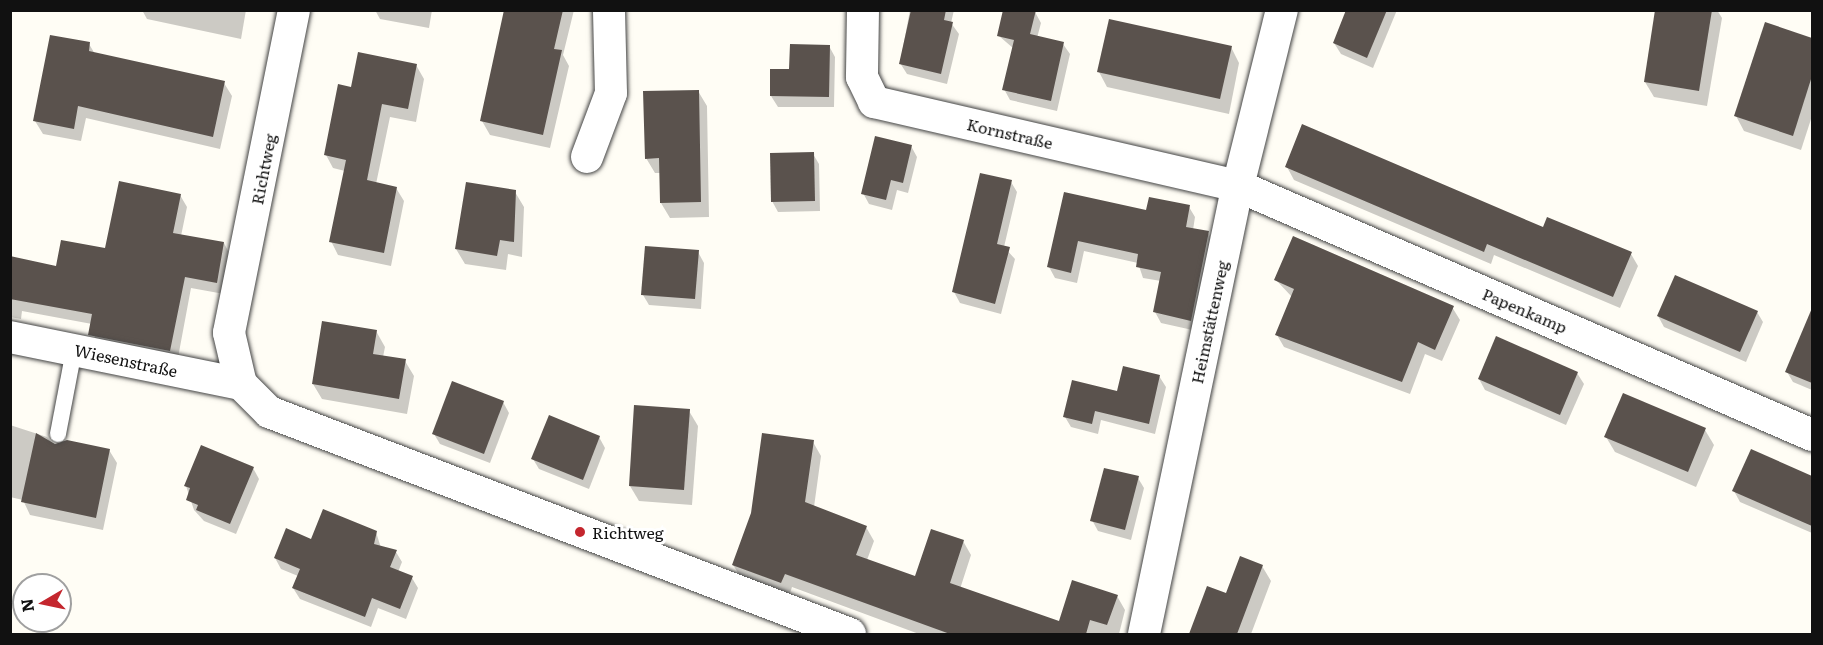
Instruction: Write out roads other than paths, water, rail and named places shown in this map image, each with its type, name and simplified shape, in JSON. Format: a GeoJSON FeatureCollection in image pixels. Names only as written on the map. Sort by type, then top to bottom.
{"type":"FeatureCollection","features":[{"type":"Feature","properties":{"kind":"street","name":"Richtweg"},"geometry":{"type":"LineString","coordinates":[[241,384],[229,333],[294,10]]}},
{"type":"Feature","properties":{"kind":"street"},"geometry":{"type":"LineString","coordinates":[[588,157],[611,93],[609,10]]}},
{"type":"Feature","properties":{"kind":"street","name":"Kornstraße"},"geometry":{"type":"LineString","coordinates":[[863,10],[862,77],[874,102],[1238,186]]}},
{"type":"Feature","properties":{"kind":"street","name":"Heimstättenweg"},"geometry":{"type":"LineString","coordinates":[[1144,634],[1238,186],[1281,10]]}},
{"type":"Feature","properties":{"kind":"street","name":"Papenkamp"},"geometry":{"type":"LineString","coordinates":[[1238,186],[1812,435]]}},
{"type":"Feature","properties":{"kind":"street","name":"Wiesenstraße"},"geometry":{"type":"LineString","coordinates":[[10,337],[241,384]]}},
{"type":"Feature","properties":{"kind":"street"},"geometry":{"type":"LineString","coordinates":[[241,384],[270,412],[850,634]]}},
{"type":"Feature","properties":{"kind":"lane"},"geometry":{"type":"LineString","coordinates":[[58,434],[74,350]]}},
{"type":"Feature","properties":{"kind":"place","name":"Richtweg"},"geometry":{"type":"Point","coordinates":[580,532]}}]}
